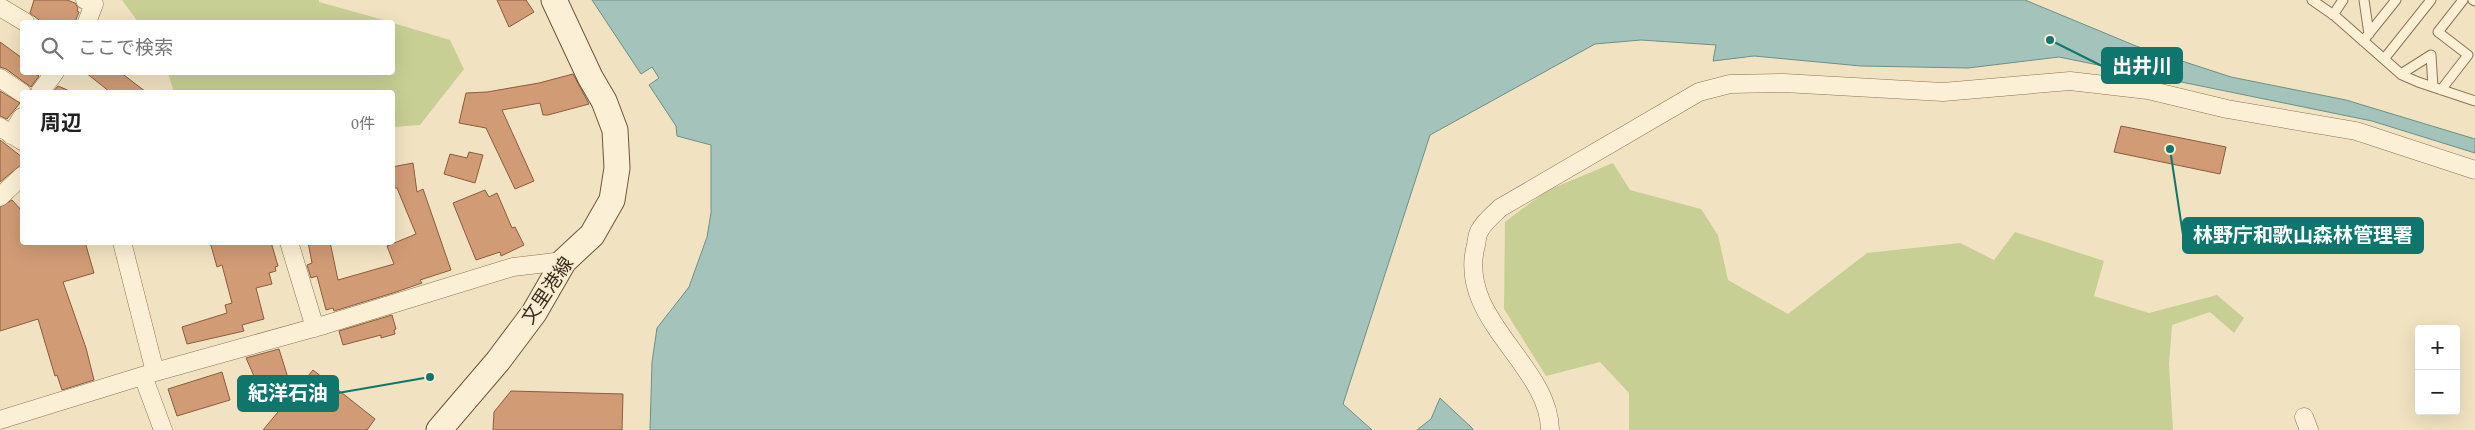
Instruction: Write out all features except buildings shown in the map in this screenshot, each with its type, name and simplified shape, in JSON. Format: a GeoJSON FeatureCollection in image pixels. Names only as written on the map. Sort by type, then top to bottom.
{"type":"FeatureCollection","features":[{"type":"Feature","properties":{"kind":"main road","name":"文里港線"},"geometry":{"type":"LineString","coordinates":[[439,430],[498,360],[534,313],[564,261],[592,234],[612,200],[617,168],[615,130],[604,101],[590,77],[554,0]]}},
{"type":"Feature","properties":{"kind":"street"},"geometry":{"type":"LineString","coordinates":[[85,0],[94,4],[88,20]]}},
{"type":"Feature","properties":{"kind":"street"},"geometry":{"type":"LineString","coordinates":[[0,7],[22,20]]}},
{"type":"Feature","properties":{"kind":"street"},"geometry":{"type":"LineString","coordinates":[[42,90],[53,75]]}},
{"type":"Feature","properties":{"kind":"street"},"geometry":{"type":"LineString","coordinates":[[0,78],[20,92]]}},
{"type":"Feature","properties":{"kind":"street"},"geometry":{"type":"LineString","coordinates":[[1550,430],[1544,402],[1493,323],[1473,282],[1472,260],[1480,230],[1500,208],[1699,92],[1730,84],[1784,83],[1943,92],[2070,81],[2148,90],[2227,109],[2356,131],[2475,170]]}},
{"type":"Feature","properties":{"kind":"street"},"geometry":{"type":"LineString","coordinates":[[11,134],[20,120]]}},
{"type":"Feature","properties":{"kind":"street"},"geometry":{"type":"LineString","coordinates":[[0,197],[20,178]]}},
{"type":"Feature","properties":{"kind":"street"},"geometry":{"type":"LineString","coordinates":[[125,245],[149,374],[163,430]]}},
{"type":"Feature","properties":{"kind":"street"},"geometry":{"type":"LineString","coordinates":[[290,245],[315,328]]}},
{"type":"Feature","properties":{"kind":"street"},"geometry":{"type":"LineString","coordinates":[[0,420],[149,374],[315,328],[513,268],[564,261]]}},
{"type":"Feature","properties":{"kind":"lane"},"geometry":{"type":"LineString","coordinates":[[2312,0],[2366,37],[2384,59],[2401,74],[2437,89],[2475,100]]}},
{"type":"Feature","properties":{"kind":"lane"},"geometry":{"type":"LineString","coordinates":[[2333,15],[2344,0]]}},
{"type":"Feature","properties":{"kind":"lane"},"geometry":{"type":"LineString","coordinates":[[2364,0],[2366,37]]}},
{"type":"Feature","properties":{"kind":"lane"},"geometry":{"type":"LineString","coordinates":[[2366,37],[2396,0]]}},
{"type":"Feature","properties":{"kind":"lane"},"geometry":{"type":"LineString","coordinates":[[2384,59],[2431,0]]}},
{"type":"Feature","properties":{"kind":"lane"},"geometry":{"type":"LineString","coordinates":[[2437,89],[2468,55],[2438,32],[2463,0]]}},
{"type":"Feature","properties":{"kind":"lane"},"geometry":{"type":"LineString","coordinates":[[2401,74],[2431,55],[2437,89]]}},
{"type":"Feature","properties":{"kind":"green space"},"geometry":{"type":"Polygon","coordinates":[[[122,0],[319,0],[319,2],[384,20],[137,20],[122,0]]]}},
{"type":"Feature","properties":{"kind":"green space"},"geometry":{"type":"Polygon","coordinates":[[[395,24],[450,40],[464,69],[420,125],[395,127],[395,90],[173,90],[169,75],[395,75],[395,24]]]}},
{"type":"Feature","properties":{"kind":"green space"},"geometry":{"type":"Polygon","coordinates":[[[1613,163],[1630,190],[1701,209],[1718,235],[1728,280],[1788,314],[1867,253],[1960,243],[1994,260],[2015,232],[2104,261],[2094,296],[2149,313],[2217,295],[2244,318],[2234,333],[2210,312],[2172,325],[2169,364],[2173,430],[1629,430],[1629,393],[1600,362],[1546,376],[1504,309],[1505,222],[1546,191],[1613,163]]]}},
{"type":"Feature","properties":{"kind":"water"},"geometry":{"type":"Polygon","coordinates":[[[592,0],[2025,0],[2136,46],[2231,77],[2346,100],[2475,139],[2475,153],[2372,121],[2059,57],[1968,68],[1861,66],[1754,56],[1713,61],[1716,45],[1641,40],[1595,44],[1430,135],[1343,404],[1372,430],[650,430],[652,362],[657,328],[689,287],[707,237],[711,213],[711,145],[677,136],[676,126],[649,85],[659,78],[652,67],[641,74],[592,0]]]}},
{"type":"Feature","properties":{"kind":"water"},"geometry":{"type":"Polygon","coordinates":[[[1440,398],[1473,430],[1417,430],[1431,419],[1440,398]]]}},
{"type":"Feature","properties":{"kind":"place","name":"出井川"},"geometry":{"type":"Point","coordinates":[2050,40]}},
{"type":"Feature","properties":{"kind":"place","name":"林野庁和歌山森林管理署"},"geometry":{"type":"Point","coordinates":[2170,149]}},
{"type":"Feature","properties":{"kind":"place","name":"紀洋石油"},"geometry":{"type":"Point","coordinates":[430,377]}}]}
